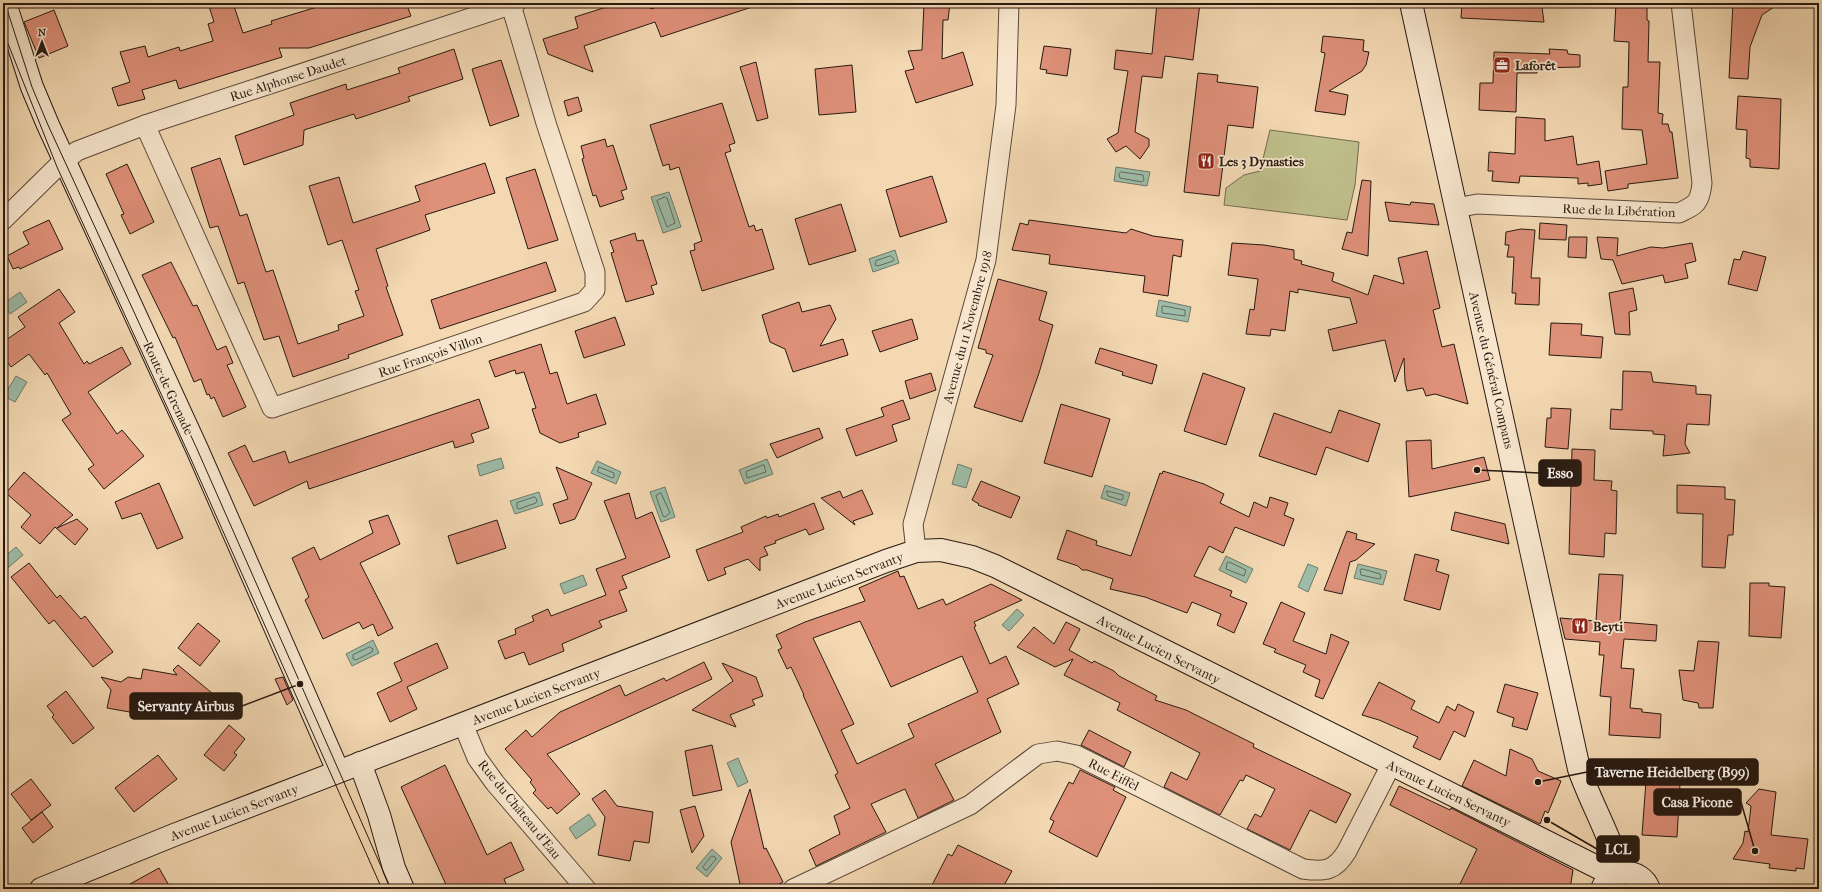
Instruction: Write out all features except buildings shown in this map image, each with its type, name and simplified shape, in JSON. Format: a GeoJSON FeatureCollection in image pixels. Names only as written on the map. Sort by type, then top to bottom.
{"type":"FeatureCollection","features":[{"type":"Feature","properties":{"kind":"street","name":"Route de Grenade"},"geometry":{"type":"LineString","coordinates":[[4,3],[60,164]]}},
{"type":"Feature","properties":{"kind":"street","name":"Avenue du 11 Novembre 1918"},"geometry":{"type":"LineString","coordinates":[[916,551],[913,524],[986,260],[1006,105],[1010,3]]}},
{"type":"Feature","properties":{"kind":"street","name":"Avenue du Général Compans"},"geometry":{"type":"LineString","coordinates":[[1411,3],[1579,769],[1588,794],[1614,850],[1612,879]]}},
{"type":"Feature","properties":{"kind":"street","name":"Rue de la Libération"},"geometry":{"type":"LineString","coordinates":[[1456,208],[1476,204],[1678,213],[1694,206],[1701,197],[1702,183],[1681,3]]}},
{"type":"Feature","properties":{"kind":"street","name":"Rue Alphonse Daudet"},"geometry":{"type":"LineString","coordinates":[[3,220],[60,164],[77,151],[145,125],[514,4]]}},
{"type":"Feature","properties":{"kind":"street","name":"Rue François Villon"},"geometry":{"type":"LineString","coordinates":[[145,125],[272,408],[279,406],[584,302],[595,290],[595,272],[547,127],[514,4]]}},
{"type":"Feature","properties":{"kind":"street","name":"Route de Grenade"},"geometry":{"type":"LineString","coordinates":[[3,31],[60,164],[197,449],[335,773]]}},
{"type":"Feature","properties":{"kind":"street","name":"Avenue Lucien Servanty"},"geometry":{"type":"LineString","coordinates":[[50,887],[174,835],[916,551],[941,550],[956,552],[995,566],[1391,765],[1612,879],[1635,875],[1653,887]]}},
{"type":"Feature","properties":{"kind":"street","name":"Rue du Château d'Eau"},"geometry":{"type":"LineString","coordinates":[[463,724],[477,758],[495,783],[586,889]]}},
{"type":"Feature","properties":{"kind":"street","name":"Rue Eiffel"},"geometry":{"type":"LineString","coordinates":[[794,889],[970,805],[1038,754],[1057,751],[1076,755],[1303,869],[1328,870],[1340,863],[1391,765]]}},
{"type":"Feature","properties":{"kind":"street"},"geometry":{"type":"LineString","coordinates":[[360,763],[379,815],[394,868],[403,889]]}},
{"type":"Feature","properties":{"kind":"green space"},"geometry":{"type":"Polygon","coordinates":[[[1270,130],[1359,142],[1355,185],[1347,220],[1224,205],[1226,188],[1244,175],[1260,171],[1270,130]]]}},
{"type":"Feature","properties":{"kind":"water"},"geometry":{"type":"Polygon","coordinates":[[[1116,167],[1150,172],[1147,186],[1114,181],[1116,167]]]}},
{"type":"Feature","properties":{"kind":"water"},"geometry":{"type":"Polygon","coordinates":[[[669,192],[681,227],[663,233],[651,197],[669,192]]]}},
{"type":"Feature","properties":{"kind":"water"},"geometry":{"type":"Polygon","coordinates":[[[895,250],[899,263],[873,272],[869,259],[895,250]]]}},
{"type":"Feature","properties":{"kind":"water"},"geometry":{"type":"Polygon","coordinates":[[[20,292],[27,302],[10,314],[3,304],[20,292]]]}},
{"type":"Feature","properties":{"kind":"water"},"geometry":{"type":"Polygon","coordinates":[[[1159,300],[1191,307],[1188,322],[1156,316],[1159,300]]]}},
{"type":"Feature","properties":{"kind":"water"},"geometry":{"type":"Polygon","coordinates":[[[16,376],[27,382],[15,402],[4,396],[16,376]]]}},
{"type":"Feature","properties":{"kind":"water"},"geometry":{"type":"Polygon","coordinates":[[[501,458],[504,468],[480,476],[477,465],[501,458]]]}},
{"type":"Feature","properties":{"kind":"water"},"geometry":{"type":"Polygon","coordinates":[[[767,459],[773,474],[745,484],[739,470],[767,459]]]}},
{"type":"Feature","properties":{"kind":"water"},"geometry":{"type":"Polygon","coordinates":[[[597,461],[621,472],[616,484],[591,473],[597,461]]]}},
{"type":"Feature","properties":{"kind":"water"},"geometry":{"type":"Polygon","coordinates":[[[958,464],[972,469],[966,488],[952,484],[958,464]]]}},
{"type":"Feature","properties":{"kind":"water"},"geometry":{"type":"Polygon","coordinates":[[[1105,485],[1130,493],[1126,506],[1101,498],[1105,485]]]}},
{"type":"Feature","properties":{"kind":"water"},"geometry":{"type":"Polygon","coordinates":[[[665,487],[675,517],[661,522],[650,492],[665,487]]]}},
{"type":"Feature","properties":{"kind":"water"},"geometry":{"type":"Polygon","coordinates":[[[539,492],[543,505],[515,514],[510,501],[539,492]]]}},
{"type":"Feature","properties":{"kind":"water"},"geometry":{"type":"Polygon","coordinates":[[[16,547],[23,555],[4,571],[3,558],[16,547]]]}},
{"type":"Feature","properties":{"kind":"water"},"geometry":{"type":"Polygon","coordinates":[[[1226,556],[1253,569],[1246,583],[1219,570],[1226,556]]]}},
{"type":"Feature","properties":{"kind":"water"},"geometry":{"type":"Polygon","coordinates":[[[1308,564],[1318,568],[1308,592],[1298,587],[1308,564]]]}},
{"type":"Feature","properties":{"kind":"water"},"geometry":{"type":"Polygon","coordinates":[[[1358,564],[1387,571],[1383,585],[1354,578],[1358,564]]]}},
{"type":"Feature","properties":{"kind":"water"},"geometry":{"type":"Polygon","coordinates":[[[583,575],[587,585],[564,594],[560,584],[583,575]]]}},
{"type":"Feature","properties":{"kind":"water"},"geometry":{"type":"Polygon","coordinates":[[[1017,609],[1024,615],[1009,631],[1002,625],[1017,609]]]}},
{"type":"Feature","properties":{"kind":"water"},"geometry":{"type":"Polygon","coordinates":[[[373,640],[379,653],[352,666],[346,654],[373,640]]]}},
{"type":"Feature","properties":{"kind":"water"},"geometry":{"type":"Polygon","coordinates":[[[738,758],[748,782],[738,787],[727,763],[738,758]]]}},
{"type":"Feature","properties":{"kind":"water"},"geometry":{"type":"Polygon","coordinates":[[[589,814],[596,825],[576,839],[569,828],[589,814]]]}},
{"type":"Feature","properties":{"kind":"water"},"geometry":{"type":"Polygon","coordinates":[[[712,849],[722,858],[707,877],[696,868],[712,849]]]}},
{"type":"Feature","properties":{"kind":"tram line"},"geometry":{"type":"LineString","coordinates":[[5,3],[32,87],[48,125],[197,449],[391,889]]}},
{"type":"Feature","properties":{"kind":"tram line"},"geometry":{"type":"LineString","coordinates":[[3,31],[57,167],[190,457],[382,889]]}},
{"type":"Feature","properties":{"kind":"place","name":"Laforêt"},"geometry":{"type":"Point","coordinates":[1502,65]}},
{"type":"Feature","properties":{"kind":"place","name":"Les 3 Dynasties"},"geometry":{"type":"Point","coordinates":[1206,161]}},
{"type":"Feature","properties":{"kind":"place","name":"Esso"},"geometry":{"type":"Point","coordinates":[1477,470]}},
{"type":"Feature","properties":{"kind":"place","name":"Beyti"},"geometry":{"type":"Point","coordinates":[1580,626]}},
{"type":"Feature","properties":{"kind":"place","name":"Servanty Airbus"},"geometry":{"type":"Point","coordinates":[300,684]}},
{"type":"Feature","properties":{"kind":"place","name":"Taverne Heidelberg (B99)"},"geometry":{"type":"Point","coordinates":[1538,782]}},
{"type":"Feature","properties":{"kind":"place","name":"LCL"},"geometry":{"type":"Point","coordinates":[1547,820]}},
{"type":"Feature","properties":{"kind":"place","name":"Casa Picone"},"geometry":{"type":"Point","coordinates":[1755,851]}}]}
